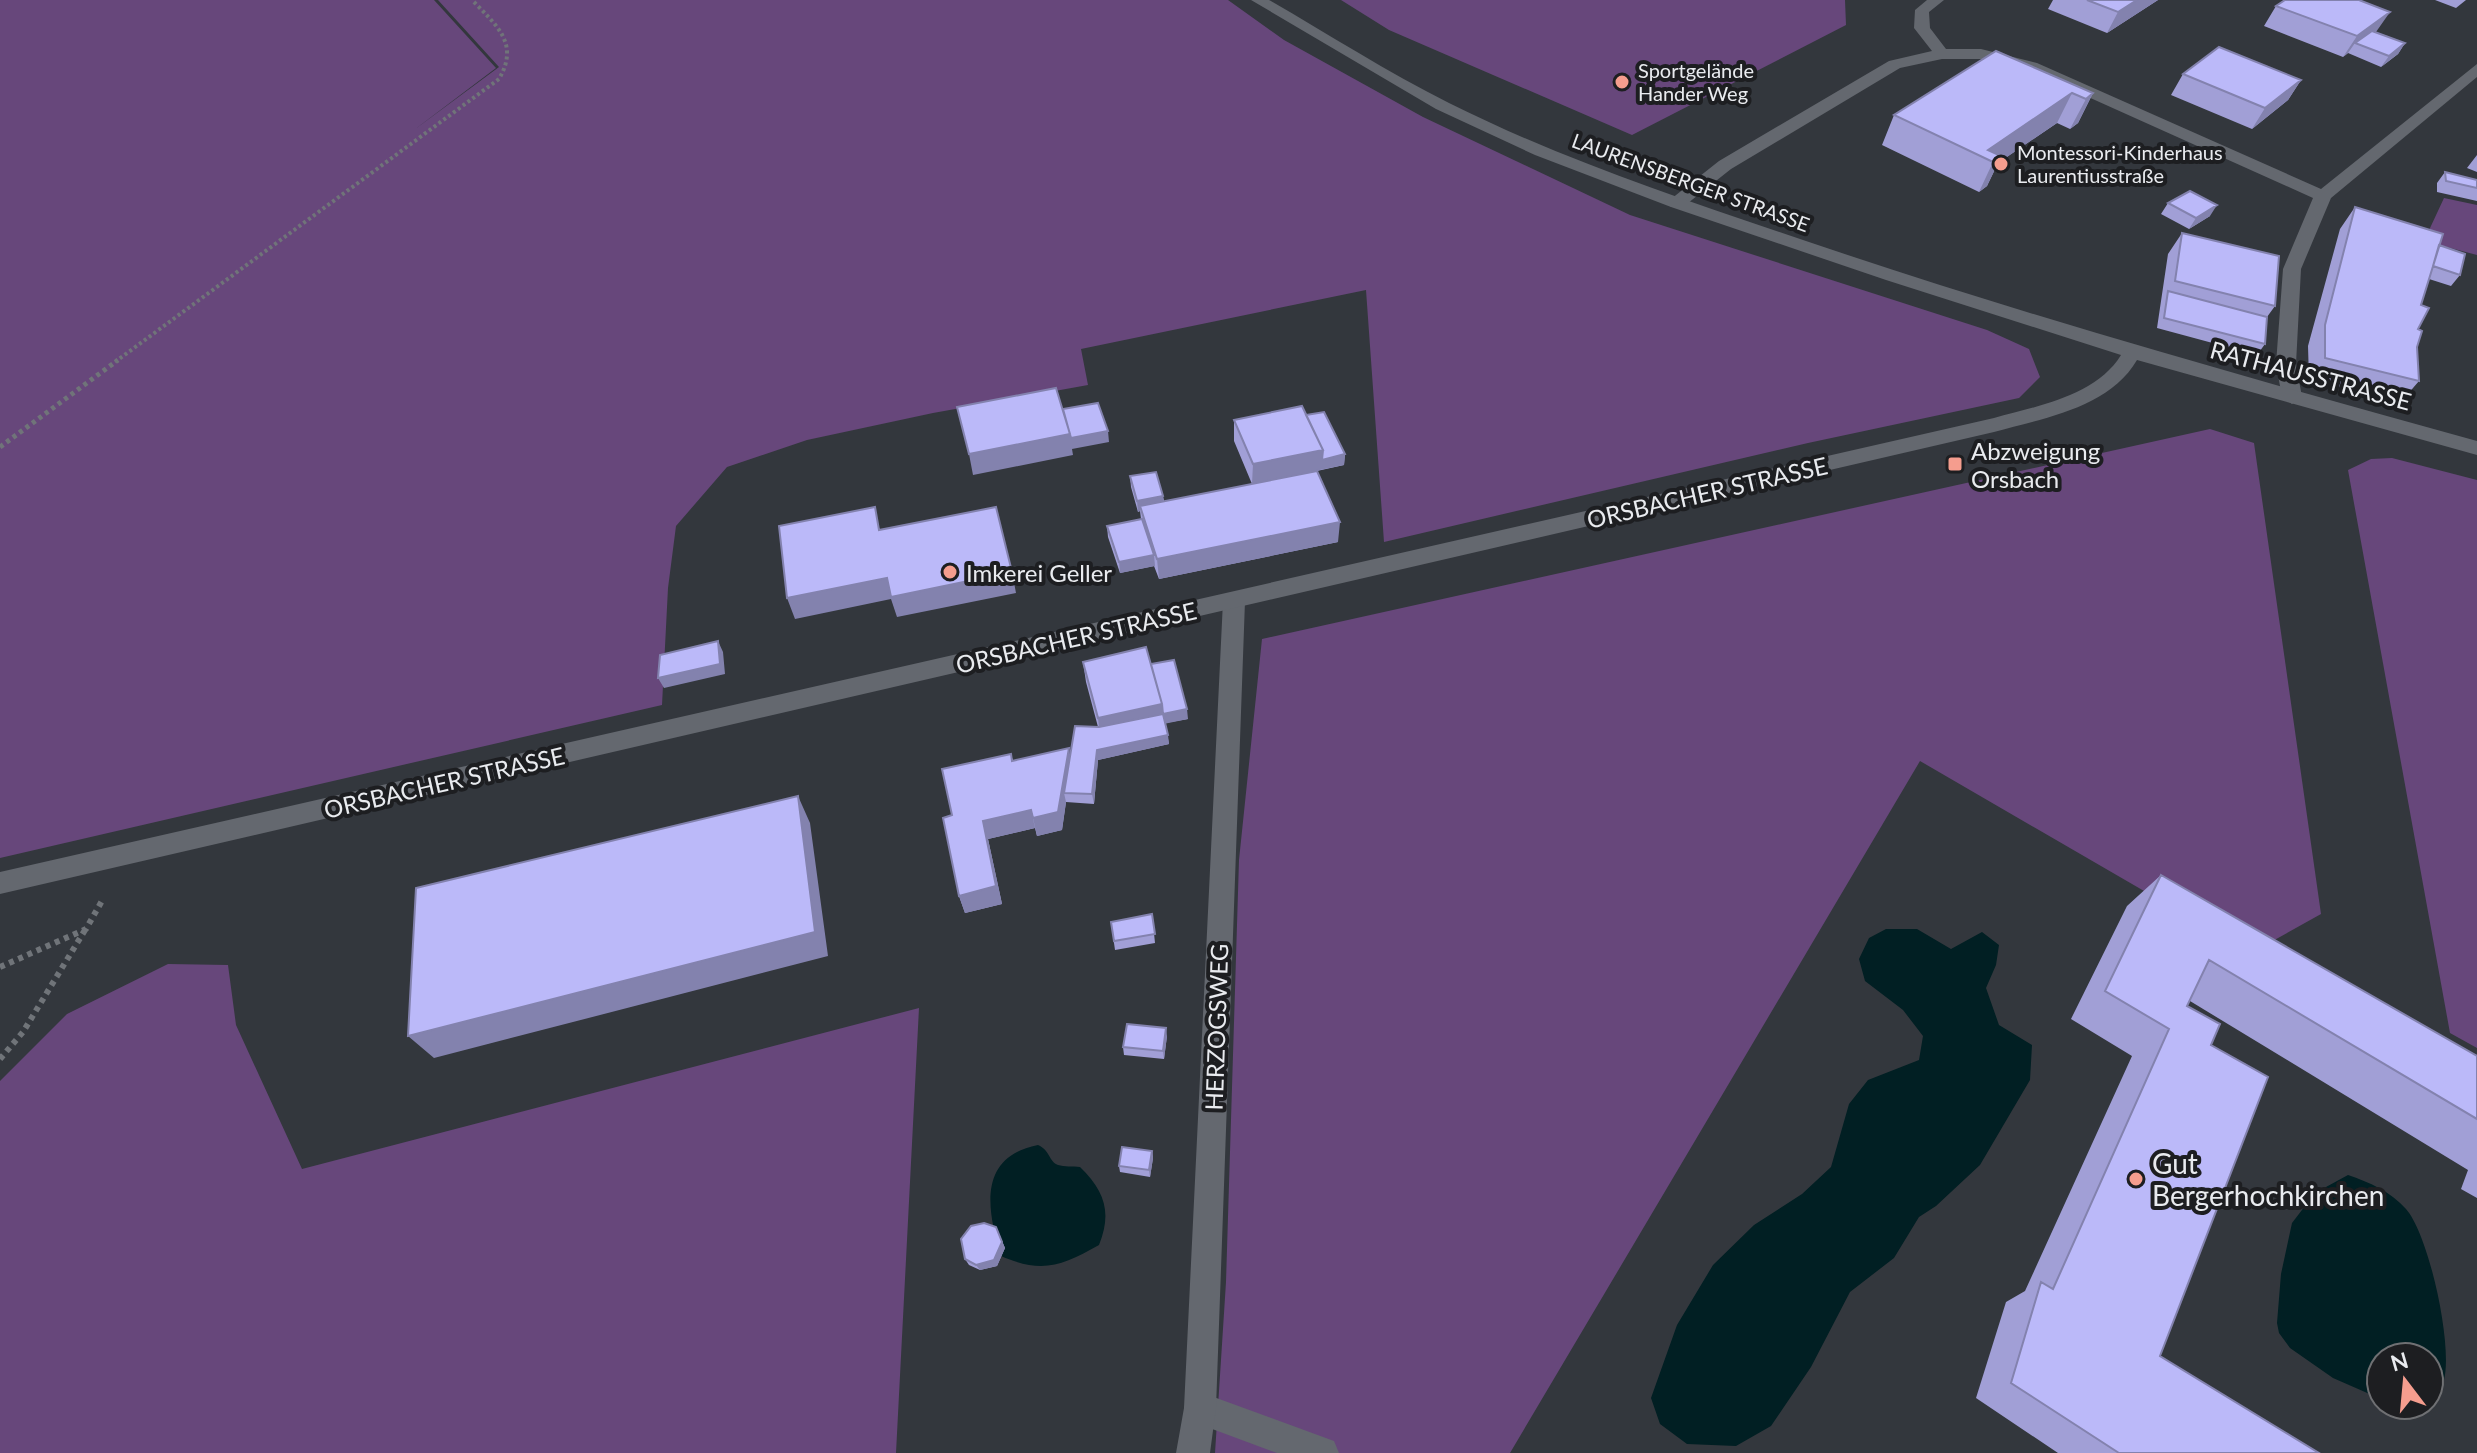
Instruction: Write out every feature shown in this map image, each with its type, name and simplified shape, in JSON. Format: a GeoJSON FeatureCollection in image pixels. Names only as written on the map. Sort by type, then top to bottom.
{"type":"FeatureCollection","features":[{"type":"Feature","properties":{"kind":"street","name":"LAURENSBERGER STRASSE"},"geometry":{"type":"LineString","coordinates":[[1258,0],[1442,106],[1541,151],[1677,203],[2132,352]]}},
{"type":"Feature","properties":{"kind":"street"},"geometry":{"type":"LineString","coordinates":[[1937,0],[1922,10],[1922,28],[1942,54]]}},
{"type":"Feature","properties":{"kind":"street"},"geometry":{"type":"LineString","coordinates":[[1677,203],[1725,165],[1895,64],[1942,54],[1981,54],[2031,66],[2323,196]]}},
{"type":"Feature","properties":{"kind":"street"},"geometry":{"type":"LineString","coordinates":[[2292,397],[2286,364],[2292,269],[2323,196],[2477,69]]}},
{"type":"Feature","properties":{"kind":"street","name":"RATHAUSSTRASSE"},"geometry":{"type":"LineString","coordinates":[[2132,352],[2477,448]]}},
{"type":"Feature","properties":{"kind":"street","name":"ORSBACHER STRASSE"},"geometry":{"type":"LineString","coordinates":[[0,883],[1994,425],[2069,404],[2119,374],[2132,352]]}},
{"type":"Feature","properties":{"kind":"street","name":"HERZOGSWEG"},"geometry":{"type":"LineString","coordinates":[[1193,1453],[1200,1408],[1234,601]]}},
{"type":"Feature","properties":{"kind":"street"},"geometry":{"type":"LineString","coordinates":[[1200,1408],[1322,1453]]}},
{"type":"Feature","properties":{"kind":"path"},"geometry":{"type":"LineString","coordinates":[[0,447],[499,79],[511,60],[510,46],[472,0]]}},
{"type":"Feature","properties":{"kind":"path"},"geometry":{"type":"LineString","coordinates":[[0,1059],[23,1032],[129,853]]}},
{"type":"Feature","properties":{"kind":"path"},"geometry":{"type":"LineString","coordinates":[[0,967],[86,929]]}},
{"type":"Feature","properties":{"kind":"shaded area"},"geometry":{"type":"Polygon","coordinates":[[[0,0],[434,0],[496,68],[414,130],[499,67],[438,0],[1228,0],[1284,40],[1423,117],[1630,215],[1987,330],[2029,349],[2040,377],[2019,398],[1808,443],[1384,542],[1366,290],[1081,349],[1088,385],[807,440],[727,467],[676,526],[668,588],[662,705],[0,858],[0,0]]]}},
{"type":"Feature","properties":{"kind":"shaded area","name":"Sportgelände Hander Weg"},"geometry":{"type":"Polygon","coordinates":[[[1341,0],[1845,0],[1846,25],[1632,135],[1389,30],[1341,0]]]}},
{"type":"Feature","properties":{"kind":"shaded area"},"geometry":{"type":"Polygon","coordinates":[[[2444,198],[2477,205],[2477,255],[2424,241],[2444,198]]]}},
{"type":"Feature","properties":{"kind":"shaded area"},"geometry":{"type":"Polygon","coordinates":[[[2210,429],[2254,443],[2321,914],[2251,953],[1920,761],[1510,1453],[1215,1453],[1226,1282],[1239,860],[1262,639],[2210,429]]]}},
{"type":"Feature","properties":{"kind":"shaded area"},"geometry":{"type":"Polygon","coordinates":[[[2392,458],[2477,480],[2477,1048],[2450,1033],[2348,470],[2371,459],[2392,458]]]}},
{"type":"Feature","properties":{"kind":"shaded area"},"geometry":{"type":"Polygon","coordinates":[[[168,964],[228,965],[236,1025],[302,1169],[919,1008],[896,1453],[0,1453],[0,1081],[67,1014],[168,964]]]}},
{"type":"Feature","properties":{"kind":"water"},"geometry":{"type":"Polygon","coordinates":[[[1886,929],[1917,929],[1951,949],[1982,932],[1999,945],[1996,965],[1986,988],[1999,1025],[2032,1045],[2030,1080],[1980,1165],[1936,1206],[1919,1217],[1894,1258],[1850,1292],[1811,1367],[1771,1426],[1736,1446],[1687,1444],[1660,1424],[1651,1398],[1677,1325],[1713,1265],[1754,1225],[1802,1194],[1831,1167],[1849,1104],[1868,1080],[1919,1060],[1923,1036],[1903,1010],[1865,981],[1859,959],[1869,938],[1886,929]]]}},
{"type":"Feature","properties":{"kind":"water"},"geometry":{"type":"Polygon","coordinates":[[[1038,1145],[1055,1163],[1080,1167],[1089,1176],[1104,1203],[1105,1213],[1099,1245],[1063,1262],[1040,1266],[1001,1256],[990,1204],[996,1173],[1005,1161],[1018,1151],[1038,1145]]]}},
{"type":"Feature","properties":{"kind":"water"},"geometry":{"type":"Polygon","coordinates":[[[2348,1175],[2379,1188],[2400,1203],[2415,1222],[2431,1265],[2445,1341],[2365,1341],[2365,1392],[2333,1378],[2290,1348],[2279,1333],[2281,1274],[2292,1223],[2315,1193],[2348,1175]]]}},
{"type":"Feature","properties":{"kind":"building"},"geometry":{"type":"Polygon","coordinates":[[[2087,0],[2137,0],[2118,12],[2087,0]]]}},
{"type":"Feature","properties":{"kind":"building"},"geometry":{"type":"Polygon","coordinates":[[[2285,0],[2359,0],[2390,12],[2357,36],[2276,6],[2285,0]]]}},
{"type":"Feature","properties":{"kind":"building"},"geometry":{"type":"Polygon","coordinates":[[[2372,31],[2405,43],[2389,56],[2355,43],[2372,31]]]}},
{"type":"Feature","properties":{"kind":"building"},"geometry":{"type":"Polygon","coordinates":[[[2219,47],[2301,80],[2265,108],[2183,74],[2219,47]]]}},
{"type":"Feature","properties":{"kind":"building"},"geometry":{"type":"Polygon","coordinates":[[[1996,51],[2093,93],[2086,99],[2072,93],[1988,150],[2001,156],[1993,162],[1894,115],[1996,51]]]}},
{"type":"Feature","properties":{"kind":"building"},"geometry":{"type":"Polygon","coordinates":[[[2445,172],[2477,180],[2477,188],[2446,181],[2445,172]]]}},
{"type":"Feature","properties":{"kind":"building"},"geometry":{"type":"Polygon","coordinates":[[[2190,191],[2217,205],[2196,218],[2168,203],[2190,191]]]}},
{"type":"Feature","properties":{"kind":"building"},"geometry":{"type":"Polygon","coordinates":[[[2355,207],[2443,234],[2421,305],[2429,308],[2418,329],[2422,331],[2417,347],[2419,381],[2325,358],[2325,325],[2355,207]]]}},
{"type":"Feature","properties":{"kind":"building"},"geometry":{"type":"Polygon","coordinates":[[[2182,233],[2279,256],[2275,306],[2175,281],[2182,233]]]}},
{"type":"Feature","properties":{"kind":"building"},"geometry":{"type":"Polygon","coordinates":[[[2439,245],[2465,254],[2460,275],[2433,266],[2439,245]]]}},
{"type":"Feature","properties":{"kind":"building"},"geometry":{"type":"Polygon","coordinates":[[[2168,291],[2267,317],[2265,344],[2164,318],[2168,291]]]}},
{"type":"Feature","properties":{"kind":"building"},"geometry":{"type":"Polygon","coordinates":[[[1056,388],[1070,434],[969,454],[957,407],[1056,388]]]}},
{"type":"Feature","properties":{"kind":"building"},"geometry":{"type":"Polygon","coordinates":[[[1098,403],[1108,431],[1071,438],[1063,409],[1098,403]]]}},
{"type":"Feature","properties":{"kind":"building"},"geometry":{"type":"Polygon","coordinates":[[[1302,406],[1323,450],[1253,464],[1234,420],[1302,406]]]}},
{"type":"Feature","properties":{"kind":"building"},"geometry":{"type":"Polygon","coordinates":[[[1324,412],[1345,454],[1322,460],[1323,450],[1306,415],[1324,412]]]}},
{"type":"Feature","properties":{"kind":"building"},"geometry":{"type":"Polygon","coordinates":[[[1317,471],[1340,522],[1157,559],[1140,506],[1317,471]]]}},
{"type":"Feature","properties":{"kind":"building"},"geometry":{"type":"Polygon","coordinates":[[[1156,472],[1163,496],[1137,501],[1130,476],[1156,472]]]}},
{"type":"Feature","properties":{"kind":"building"},"geometry":{"type":"Polygon","coordinates":[[[875,507],[879,530],[996,507],[1012,572],[891,597],[887,578],[787,598],[779,526],[875,507]]]}},
{"type":"Feature","properties":{"kind":"building"},"geometry":{"type":"Polygon","coordinates":[[[1142,519],[1154,555],[1119,562],[1107,526],[1142,519]]]}},
{"type":"Feature","properties":{"kind":"building"},"geometry":{"type":"Polygon","coordinates":[[[718,641],[720,664],[658,678],[660,655],[718,641]]]}},
{"type":"Feature","properties":{"kind":"building"},"geometry":{"type":"Polygon","coordinates":[[[1146,647],[1162,704],[1098,718],[1083,662],[1146,647]]]}},
{"type":"Feature","properties":{"kind":"building"},"geometry":{"type":"Polygon","coordinates":[[[1174,660],[1187,709],[1163,714],[1151,664],[1174,660]]]}},
{"type":"Feature","properties":{"kind":"building"},"geometry":{"type":"Polygon","coordinates":[[[1163,714],[1168,735],[1097,750],[1092,794],[1064,793],[1075,726],[1099,727],[1163,714]]]}},
{"type":"Feature","properties":{"kind":"building"},"geometry":{"type":"Polygon","coordinates":[[[1069,748],[1058,812],[1033,818],[1031,810],[983,821],[996,886],[959,896],[943,818],[952,815],[942,769],[1011,754],[1012,761],[1069,748]]]}},
{"type":"Feature","properties":{"kind":"building"},"geometry":{"type":"Polygon","coordinates":[[[798,796],[815,932],[408,1036],[416,888],[798,796]]]}},
{"type":"Feature","properties":{"kind":"building"},"geometry":{"type":"Polygon","coordinates":[[[2161,875],[2477,1056],[2477,1119],[2209,960],[2187,1006],[2220,1024],[2211,1045],[2268,1077],[2160,1356],[2319,1453],[2119,1453],[2011,1383],[2041,1282],[2053,1289],[2169,1029],[2105,991],[2161,875]]]}},
{"type":"Feature","properties":{"kind":"building"},"geometry":{"type":"Polygon","coordinates":[[[1152,914],[1155,934],[1114,941],[1111,922],[1152,914]]]}},
{"type":"Feature","properties":{"kind":"building"},"geometry":{"type":"Polygon","coordinates":[[[1127,1024],[1166,1028],[1163,1051],[1123,1047],[1127,1024]]]}},
{"type":"Feature","properties":{"kind":"building"},"geometry":{"type":"Polygon","coordinates":[[[1122,1147],[1152,1151],[1149,1170],[1119,1166],[1122,1147]]]}},
{"type":"Feature","properties":{"kind":"building"},"geometry":{"type":"Polygon","coordinates":[[[984,1223],[996,1227],[1002,1242],[994,1260],[976,1265],[965,1259],[961,1239],[971,1226],[984,1223]]]}},
{"type":"Feature","properties":{"kind":"place","name":"Sportgelände Hander Weg"},"geometry":{"type":"Point","coordinates":[1622,82]}},
{"type":"Feature","properties":{"kind":"place","name":"Montessori-Kinderhaus Laurentiusstraße"},"geometry":{"type":"Point","coordinates":[2001,164]}},
{"type":"Feature","properties":{"kind":"place","name":"Abzweigung Orsbach"},"geometry":{"type":"Point","coordinates":[1955,464]}},
{"type":"Feature","properties":{"kind":"place","name":"Imkerei Geller"},"geometry":{"type":"Point","coordinates":[950,572]}},
{"type":"Feature","properties":{"kind":"place","name":"Gut Bergerhochkirchen"},"geometry":{"type":"Point","coordinates":[2136,1179]}}]}
